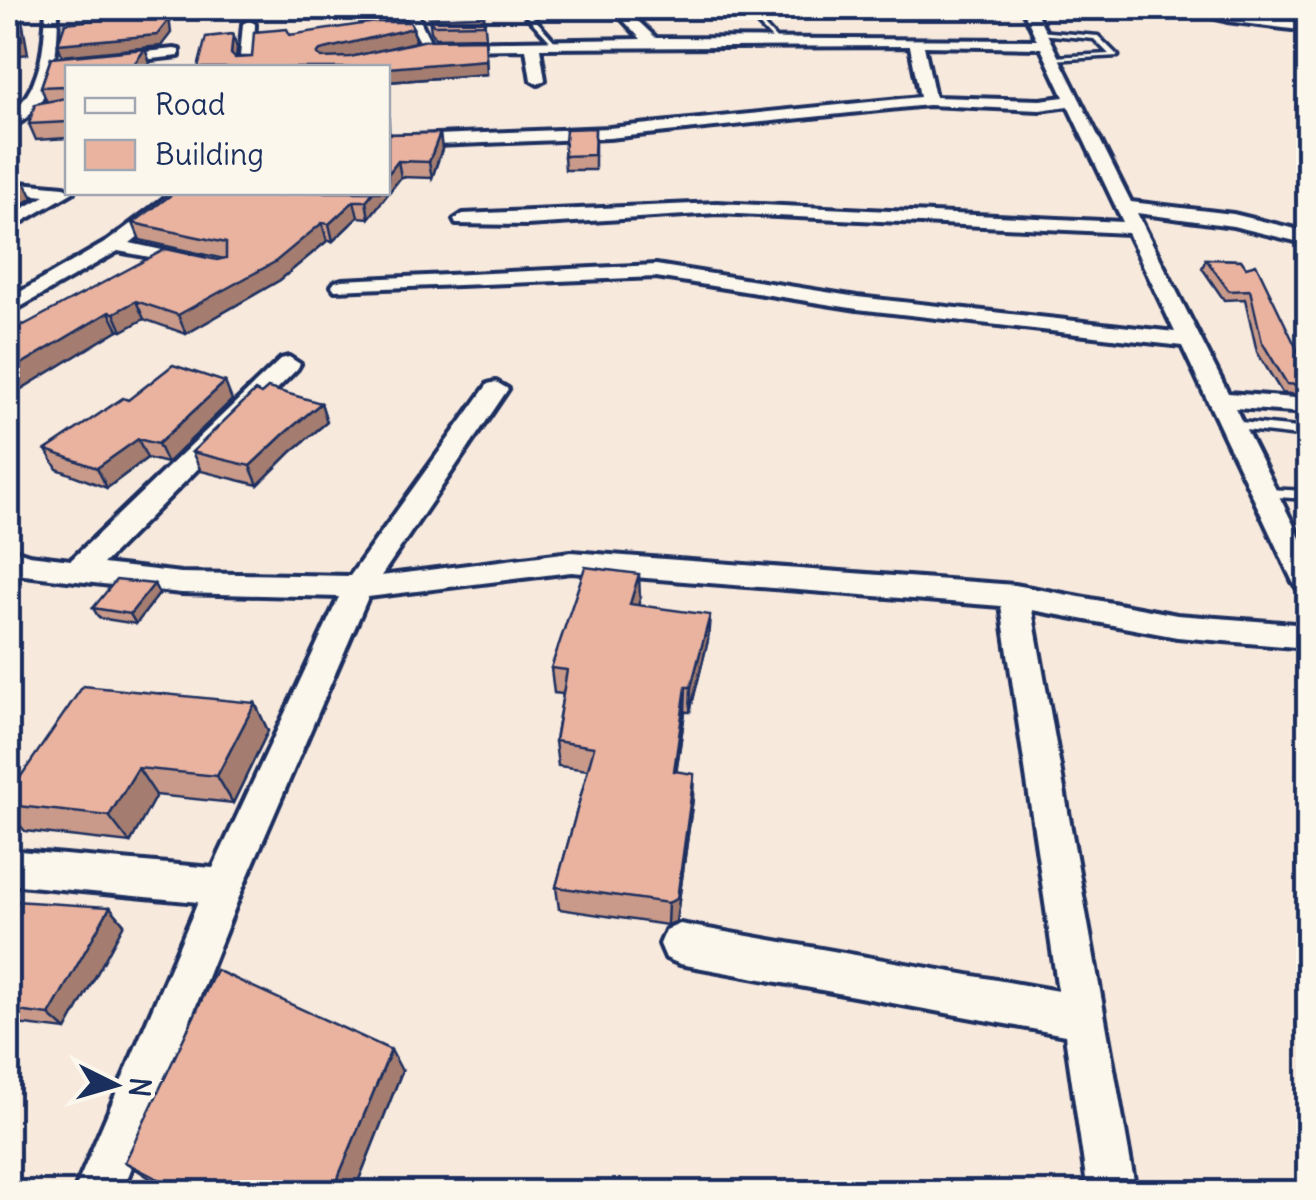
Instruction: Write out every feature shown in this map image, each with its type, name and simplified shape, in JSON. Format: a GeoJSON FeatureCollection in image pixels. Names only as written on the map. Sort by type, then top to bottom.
{"type":"FeatureCollection","features":[{"type":"Feature","properties":{"kind":"street"},"geometry":{"type":"LineString","coordinates":[[8,123],[39,95],[48,66],[52,8]]}},
{"type":"Feature","properties":{"kind":"street"},"geometry":{"type":"LineString","coordinates":[[408,8],[429,46]]}},
{"type":"Feature","properties":{"kind":"street"},"geometry":{"type":"LineString","coordinates":[[618,8],[652,42]]}},
{"type":"Feature","properties":{"kind":"street"},"geometry":{"type":"LineString","coordinates":[[1028,8],[1308,582]]}},
{"type":"Feature","properties":{"kind":"street"},"geometry":{"type":"LineString","coordinates":[[1185,8],[1308,28]]}},
{"type":"Feature","properties":{"kind":"street"},"geometry":{"type":"LineString","coordinates":[[246,65],[249,24]]}},
{"type":"Feature","properties":{"kind":"street"},"geometry":{"type":"LineString","coordinates":[[412,49],[776,40],[1046,45]]}},
{"type":"Feature","properties":{"kind":"street"},"geometry":{"type":"LineString","coordinates":[[916,41],[928,101]]}},
{"type":"Feature","properties":{"kind":"street"},"geometry":{"type":"LineString","coordinates":[[532,44],[538,80]]}},
{"type":"Feature","properties":{"kind":"street"},"geometry":{"type":"LineString","coordinates":[[84,62],[174,53]]}},
{"type":"Feature","properties":{"kind":"street"},"geometry":{"type":"LineString","coordinates":[[48,66],[66,64]]}},
{"type":"Feature","properties":{"kind":"street"},"geometry":{"type":"LineString","coordinates":[[390,142],[609,132],[928,101],[1040,105],[1071,102]]}},
{"type":"Feature","properties":{"kind":"street"},"geometry":{"type":"LineString","coordinates":[[23,113],[53,110]]}},
{"type":"Feature","properties":{"kind":"street"},"geometry":{"type":"LineString","coordinates":[[8,187],[64,192],[8,224]]}},
{"type":"Feature","properties":{"kind":"street"},"geometry":{"type":"LineString","coordinates":[[8,308],[116,245],[181,195]]}},
{"type":"Feature","properties":{"kind":"street"},"geometry":{"type":"LineString","coordinates":[[1124,206],[1234,220],[1308,238]]}},
{"type":"Feature","properties":{"kind":"street"},"geometry":{"type":"LineString","coordinates":[[463,220],[541,221],[655,209],[717,208],[1136,228]]}},
{"type":"Feature","properties":{"kind":"street"},"geometry":{"type":"LineString","coordinates":[[116,245],[224,268]]}},
{"type":"Feature","properties":{"kind":"street"},"geometry":{"type":"LineString","coordinates":[[342,286],[646,270],[858,303],[1190,340]]}},
{"type":"Feature","properties":{"kind":"street"},"geometry":{"type":"LineString","coordinates":[[78,571],[289,364]]}},
{"type":"Feature","properties":{"kind":"street"},"geometry":{"type":"LineString","coordinates":[[98,1192],[224,888],[358,587],[496,388]]}},
{"type":"Feature","properties":{"kind":"street"},"geometry":{"type":"LineString","coordinates":[[1219,400],[1308,406]]}},
{"type":"Feature","properties":{"kind":"street"},"geometry":{"type":"LineString","coordinates":[[8,558],[24,565],[181,583],[358,587],[397,586],[572,562],[1015,596],[1177,626],[1308,636]]}},
{"type":"Feature","properties":{"kind":"street"},"geometry":{"type":"LineString","coordinates":[[1015,596],[1043,791],[1085,1016],[1112,1192]]}},
{"type":"Feature","properties":{"kind":"street"},"geometry":{"type":"LineString","coordinates":[[8,867],[224,888]]}},
{"type":"Feature","properties":{"kind":"street"},"geometry":{"type":"LineString","coordinates":[[680,944],[1085,1016]]}},
{"type":"Feature","properties":{"kind":"lane"},"geometry":{"type":"LineString","coordinates":[[522,8],[555,43]]}},
{"type":"Feature","properties":{"kind":"lane"},"geometry":{"type":"LineString","coordinates":[[745,8],[776,40]]}},
{"type":"Feature","properties":{"kind":"lane"},"geometry":{"type":"LineString","coordinates":[[1096,37],[1115,56],[1046,45],[1096,37]]}},
{"type":"Feature","properties":{"kind":"lane"},"geometry":{"type":"LineString","coordinates":[[1231,425],[1308,433]]}},
{"type":"Feature","properties":{"kind":"lane"},"geometry":{"type":"LineString","coordinates":[[1266,493],[1308,495]]}},
{"type":"Feature","properties":{"kind":"building"},"geometry":{"type":"Polygon","coordinates":[[[8,8],[17,8],[22,40],[8,42],[8,8]]]}},
{"type":"Feature","properties":{"kind":"building"},"geometry":{"type":"Polygon","coordinates":[[[118,8],[166,8],[167,22],[157,35],[58,44],[65,23],[124,17],[118,8]]]}},
{"type":"Feature","properties":{"kind":"building"},"geometry":{"type":"Polygon","coordinates":[[[484,16],[484,24],[433,25],[429,18],[484,16]]]}},
{"type":"Feature","properties":{"kind":"building"},"geometry":{"type":"Polygon","coordinates":[[[375,22],[410,22],[413,28],[320,50],[317,54],[321,58],[350,57],[427,40],[485,39],[486,60],[390,68],[199,65],[206,37],[233,34],[231,54],[235,58],[252,57],[254,32],[287,29],[290,35],[375,22]]]}},
{"type":"Feature","properties":{"kind":"building"},"geometry":{"type":"Polygon","coordinates":[[[145,49],[133,65],[65,65],[65,92],[64,86],[41,87],[51,58],[145,49]]]}},
{"type":"Feature","properties":{"kind":"building"},"geometry":{"type":"Polygon","coordinates":[[[65,98],[65,122],[29,124],[35,104],[65,98]]]}},
{"type":"Feature","properties":{"kind":"building"},"geometry":{"type":"Polygon","coordinates":[[[595,128],[594,155],[564,156],[566,129],[595,128]]]}},
{"type":"Feature","properties":{"kind":"building"},"geometry":{"type":"Polygon","coordinates":[[[440,133],[429,162],[398,161],[390,171],[390,134],[440,133]]]}},
{"type":"Feature","properties":{"kind":"building"},"geometry":{"type":"Polygon","coordinates":[[[8,180],[25,182],[8,192],[8,180]]]}},
{"type":"Feature","properties":{"kind":"building"},"geometry":{"type":"Polygon","coordinates":[[[171,195],[371,195],[366,201],[354,201],[329,224],[322,223],[275,262],[178,315],[136,301],[109,312],[8,372],[8,320],[24,325],[166,249],[217,260],[226,258],[226,243],[133,223],[171,195]]]}},
{"type":"Feature","properties":{"kind":"building"},"geometry":{"type":"Polygon","coordinates":[[[1206,259],[1241,260],[1246,267],[1256,264],[1308,372],[1308,386],[1287,384],[1262,342],[1250,290],[1229,291],[1206,259]]]}},
{"type":"Feature","properties":{"kind":"building"},"geometry":{"type":"Polygon","coordinates":[[[173,365],[225,382],[158,444],[138,439],[97,468],[46,450],[123,398],[128,400],[173,365]]]}},
{"type":"Feature","properties":{"kind":"building"},"geometry":{"type":"Polygon","coordinates":[[[268,388],[321,403],[250,466],[192,452],[255,391],[261,394],[268,388]]]}},
{"type":"Feature","properties":{"kind":"building"},"geometry":{"type":"Polygon","coordinates":[[[585,567],[639,574],[630,604],[710,615],[691,687],[686,687],[674,771],[694,774],[677,899],[668,903],[556,887],[594,747],[555,741],[567,670],[551,668],[585,567]]]}},
{"type":"Feature","properties":{"kind":"building"},"geometry":{"type":"Polygon","coordinates":[[[116,580],[154,584],[130,614],[93,608],[116,580]]]}},
{"type":"Feature","properties":{"kind":"building"},"geometry":{"type":"Polygon","coordinates":[[[83,686],[255,703],[217,776],[138,768],[109,816],[8,805],[8,795],[83,686]]]}},
{"type":"Feature","properties":{"kind":"building"},"geometry":{"type":"Polygon","coordinates":[[[14,901],[110,907],[49,1015],[8,1010],[8,911],[14,901]]]}},
{"type":"Feature","properties":{"kind":"building"},"geometry":{"type":"Polygon","coordinates":[[[216,970],[391,1050],[332,1192],[183,1192],[125,1162],[216,970]]]}}]}
